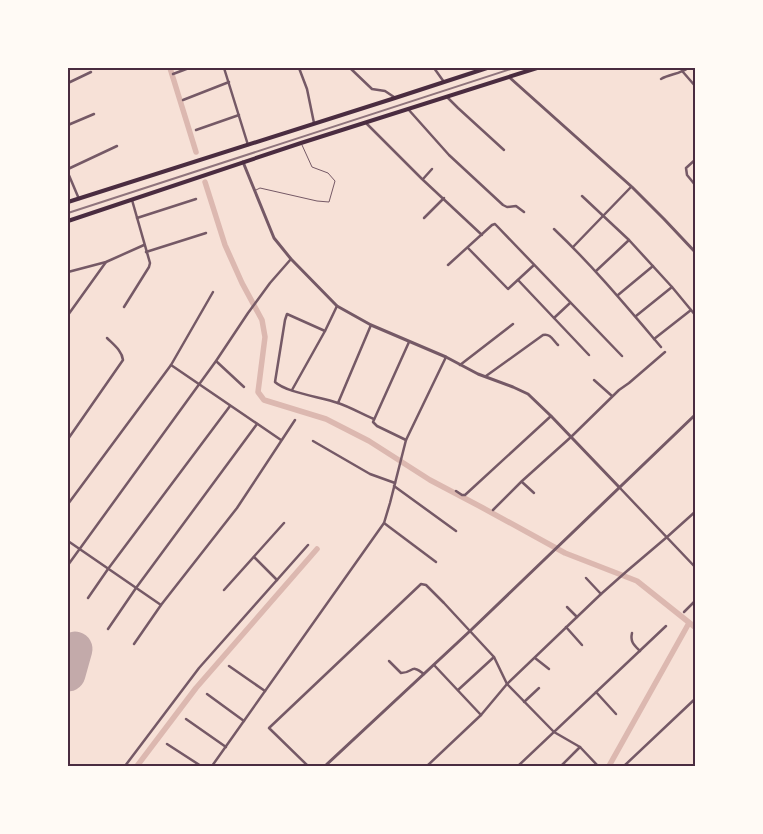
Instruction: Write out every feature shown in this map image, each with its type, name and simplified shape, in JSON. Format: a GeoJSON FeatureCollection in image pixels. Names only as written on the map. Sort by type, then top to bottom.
{"type":"FeatureCollection","features":[{"type":"Feature","properties":{"kind":"main road"},"geometry":{"type":"LineString","coordinates":[[68,202],[487,68]]}},
{"type":"Feature","properties":{"kind":"main road"},"geometry":{"type":"LineString","coordinates":[[68,221],[365,122],[537,68]]}},
{"type":"Feature","properties":{"kind":"street"},"geometry":{"type":"LineString","coordinates":[[173,74],[189,68]]}},
{"type":"Feature","properties":{"kind":"street"},"geometry":{"type":"LineString","coordinates":[[224,68],[248,145]]}},
{"type":"Feature","properties":{"kind":"street"},"geometry":{"type":"LineString","coordinates":[[299,68],[307,89],[314,123]]}},
{"type":"Feature","properties":{"kind":"street"},"geometry":{"type":"LineString","coordinates":[[350,68],[372,89],[385,91],[395,98]]}},
{"type":"Feature","properties":{"kind":"street"},"geometry":{"type":"LineString","coordinates":[[434,68],[444,82]]}},
{"type":"Feature","properties":{"kind":"street"},"geometry":{"type":"LineString","coordinates":[[682,68],[683,72],[696,87]]}},
{"type":"Feature","properties":{"kind":"street"},"geometry":{"type":"LineString","coordinates":[[661,80],[669,75],[683,72],[688,68]]}},
{"type":"Feature","properties":{"kind":"street"},"geometry":{"type":"LineString","coordinates":[[68,83],[91,72]]}},
{"type":"Feature","properties":{"kind":"street"},"geometry":{"type":"LineString","coordinates":[[509,76],[632,187],[696,253]]}},
{"type":"Feature","properties":{"kind":"street"},"geometry":{"type":"LineString","coordinates":[[183,100],[229,82]]}},
{"type":"Feature","properties":{"kind":"street"},"geometry":{"type":"LineString","coordinates":[[447,96],[504,150]]}},
{"type":"Feature","properties":{"kind":"street"},"geometry":{"type":"LineString","coordinates":[[408,108],[449,154],[503,206],[516,206],[524,212]]}},
{"type":"Feature","properties":{"kind":"street"},"geometry":{"type":"LineString","coordinates":[[68,125],[94,114]]}},
{"type":"Feature","properties":{"kind":"street"},"geometry":{"type":"LineString","coordinates":[[196,130],[239,115]]}},
{"type":"Feature","properties":{"kind":"street"},"geometry":{"type":"LineString","coordinates":[[365,122],[482,235]]}},
{"type":"Feature","properties":{"kind":"street"},"geometry":{"type":"LineString","coordinates":[[68,169],[117,146]]}},
{"type":"Feature","properties":{"kind":"street"},"geometry":{"type":"LineString","coordinates":[[696,160],[686,168],[687,175],[696,186]]}},
{"type":"Feature","properties":{"kind":"street"},"geometry":{"type":"LineString","coordinates":[[243,162],[274,238],[291,259],[337,306],[371,325],[528,394],[696,568]]}},
{"type":"Feature","properties":{"kind":"street"},"geometry":{"type":"LineString","coordinates":[[422,179],[432,169]]}},
{"type":"Feature","properties":{"kind":"street"},"geometry":{"type":"LineString","coordinates":[[68,172],[78,198]]}},
{"type":"Feature","properties":{"kind":"street"},"geometry":{"type":"LineString","coordinates":[[574,247],[632,187]]}},
{"type":"Feature","properties":{"kind":"street"},"geometry":{"type":"LineString","coordinates":[[582,196],[629,240],[696,316]]}},
{"type":"Feature","properties":{"kind":"street"},"geometry":{"type":"LineString","coordinates":[[424,218],[444,198]]}},
{"type":"Feature","properties":{"kind":"street"},"geometry":{"type":"LineString","coordinates":[[137,218],[196,199]]}},
{"type":"Feature","properties":{"kind":"street"},"geometry":{"type":"LineString","coordinates":[[124,307],[149,268],[150,263],[132,200]]}},
{"type":"Feature","properties":{"kind":"street"},"geometry":{"type":"LineString","coordinates":[[448,265],[492,224],[496,224],[622,356]]}},
{"type":"Feature","properties":{"kind":"street"},"geometry":{"type":"LineString","coordinates":[[554,229],[574,247],[618,295],[661,347]]}},
{"type":"Feature","properties":{"kind":"street"},"geometry":{"type":"LineString","coordinates":[[146,252],[206,233]]}},
{"type":"Feature","properties":{"kind":"street"},"geometry":{"type":"LineString","coordinates":[[596,271],[629,240]]}},
{"type":"Feature","properties":{"kind":"street"},"geometry":{"type":"LineString","coordinates":[[68,272],[106,262],[144,245]]}},
{"type":"Feature","properties":{"kind":"street"},"geometry":{"type":"LineString","coordinates":[[468,248],[508,289],[534,265]]}},
{"type":"Feature","properties":{"kind":"street"},"geometry":{"type":"LineString","coordinates":[[68,565],[199,385],[248,313],[291,259]]}},
{"type":"Feature","properties":{"kind":"street"},"geometry":{"type":"LineString","coordinates":[[68,315],[106,262]]}},
{"type":"Feature","properties":{"kind":"street"},"geometry":{"type":"LineString","coordinates":[[618,295],[653,266]]}},
{"type":"Feature","properties":{"kind":"street"},"geometry":{"type":"LineString","coordinates":[[518,280],[590,355]]}},
{"type":"Feature","properties":{"kind":"street"},"geometry":{"type":"LineString","coordinates":[[636,316],[672,287]]}},
{"type":"Feature","properties":{"kind":"street"},"geometry":{"type":"LineString","coordinates":[[68,504],[171,364],[214,292]]}},
{"type":"Feature","properties":{"kind":"street"},"geometry":{"type":"LineString","coordinates":[[554,318],[570,303]]}},
{"type":"Feature","properties":{"kind":"street"},"geometry":{"type":"LineString","coordinates":[[292,390],[337,306]]}},
{"type":"Feature","properties":{"kind":"street"},"geometry":{"type":"LineString","coordinates":[[654,339],[691,310]]}},
{"type":"Feature","properties":{"kind":"street"},"geometry":{"type":"LineString","coordinates":[[325,331],[287,314],[275,380],[277,385],[338,403],[374,419]]}},
{"type":"Feature","properties":{"kind":"street"},"geometry":{"type":"LineString","coordinates":[[460,365],[513,324]]}},
{"type":"Feature","properties":{"kind":"street"},"geometry":{"type":"LineString","coordinates":[[338,403],[371,325]]}},
{"type":"Feature","properties":{"kind":"street"},"geometry":{"type":"LineString","coordinates":[[486,376],[543,335],[550,335],[558,345]]}},
{"type":"Feature","properties":{"kind":"street"},"geometry":{"type":"LineString","coordinates":[[68,439],[123,360],[121,353],[107,338]]}},
{"type":"Feature","properties":{"kind":"street"},"geometry":{"type":"LineString","coordinates":[[406,440],[372,422],[409,341]]}},
{"type":"Feature","properties":{"kind":"street"},"geometry":{"type":"LineString","coordinates":[[493,510],[612,396],[665,352]]}},
{"type":"Feature","properties":{"kind":"street"},"geometry":{"type":"LineString","coordinates":[[212,766],[384,523],[406,440],[446,357]]}},
{"type":"Feature","properties":{"kind":"street"},"geometry":{"type":"LineString","coordinates":[[216,361],[244,387]]}},
{"type":"Feature","properties":{"kind":"street"},"geometry":{"type":"LineString","coordinates":[[171,364],[199,385],[282,440]]}},
{"type":"Feature","properties":{"kind":"street"},"geometry":{"type":"LineString","coordinates":[[594,380],[612,396]]}},
{"type":"Feature","properties":{"kind":"street"},"geometry":{"type":"LineString","coordinates":[[88,598],[230,406]]}},
{"type":"Feature","properties":{"kind":"street"},"geometry":{"type":"LineString","coordinates":[[325,766],[470,631],[696,414]]}},
{"type":"Feature","properties":{"kind":"street"},"geometry":{"type":"LineString","coordinates":[[456,491],[464,495],[551,416]]}},
{"type":"Feature","properties":{"kind":"street"},"geometry":{"type":"LineString","coordinates":[[134,644],[237,508],[295,420]]}},
{"type":"Feature","properties":{"kind":"street"},"geometry":{"type":"LineString","coordinates":[[108,629],[257,424]]}},
{"type":"Feature","properties":{"kind":"street"},"geometry":{"type":"LineString","coordinates":[[312,441],[370,474],[394,485],[456,531]]}},
{"type":"Feature","properties":{"kind":"street"},"geometry":{"type":"LineString","coordinates":[[522,481],[534,493]]}},
{"type":"Feature","properties":{"kind":"street"},"geometry":{"type":"LineString","coordinates":[[427,766],[481,715],[506,684],[534,657],[601,594],[696,511]]}},
{"type":"Feature","properties":{"kind":"street"},"geometry":{"type":"LineString","coordinates":[[224,590],[284,523]]}},
{"type":"Feature","properties":{"kind":"street"},"geometry":{"type":"LineString","coordinates":[[384,523],[436,562]]}},
{"type":"Feature","properties":{"kind":"street"},"geometry":{"type":"LineString","coordinates":[[68,541],[162,605]]}},
{"type":"Feature","properties":{"kind":"street"},"geometry":{"type":"LineString","coordinates":[[125,766],[200,668],[308,545]]}},
{"type":"Feature","properties":{"kind":"street"},"geometry":{"type":"LineString","coordinates":[[254,557],[277,580]]}},
{"type":"Feature","properties":{"kind":"street"},"geometry":{"type":"LineString","coordinates":[[586,578],[601,594]]}},
{"type":"Feature","properties":{"kind":"street"},"geometry":{"type":"LineString","coordinates":[[308,766],[269,728],[421,584],[426,585],[494,657],[506,684],[554,732],[580,747],[598,766]]}},
{"type":"Feature","properties":{"kind":"street"},"geometry":{"type":"LineString","coordinates":[[684,612],[696,600]]}},
{"type":"Feature","properties":{"kind":"street"},"geometry":{"type":"LineString","coordinates":[[567,607],[577,617]]}},
{"type":"Feature","properties":{"kind":"street"},"geometry":{"type":"LineString","coordinates":[[518,766],[666,626]]}},
{"type":"Feature","properties":{"kind":"street"},"geometry":{"type":"LineString","coordinates":[[566,627],[582,645]]}},
{"type":"Feature","properties":{"kind":"street"},"geometry":{"type":"LineString","coordinates":[[632,634],[632,642],[640,651]]}},
{"type":"Feature","properties":{"kind":"street"},"geometry":{"type":"LineString","coordinates":[[458,690],[494,657]]}},
{"type":"Feature","properties":{"kind":"street"},"geometry":{"type":"LineString","coordinates":[[534,657],[549,669]]}},
{"type":"Feature","properties":{"kind":"street"},"geometry":{"type":"LineString","coordinates":[[389,661],[401,673],[415,668],[424,674]]}},
{"type":"Feature","properties":{"kind":"street"},"geometry":{"type":"LineString","coordinates":[[434,665],[481,715]]}},
{"type":"Feature","properties":{"kind":"street"},"geometry":{"type":"LineString","coordinates":[[229,666],[265,691]]}},
{"type":"Feature","properties":{"kind":"street"},"geometry":{"type":"LineString","coordinates":[[524,702],[539,688]]}},
{"type":"Feature","properties":{"kind":"street"},"geometry":{"type":"LineString","coordinates":[[596,692],[616,714]]}},
{"type":"Feature","properties":{"kind":"street"},"geometry":{"type":"LineString","coordinates":[[207,694],[244,721]]}},
{"type":"Feature","properties":{"kind":"street"},"geometry":{"type":"LineString","coordinates":[[624,766],[696,698]]}},
{"type":"Feature","properties":{"kind":"street"},"geometry":{"type":"LineString","coordinates":[[186,719],[226,747]]}},
{"type":"Feature","properties":{"kind":"street"},"geometry":{"type":"LineString","coordinates":[[167,744],[201,766]]}},
{"type":"Feature","properties":{"kind":"street"},"geometry":{"type":"LineString","coordinates":[[561,766],[580,747]]}},
{"type":"Feature","properties":{"kind":"lane"},"geometry":{"type":"LineString","coordinates":[[256,194],[256,190],[260,188],[329,202],[335,181],[328,173],[312,167],[301,145]]}},
{"type":"Feature","properties":{"kind":"waterway"},"geometry":{"type":"LineString","coordinates":[[170,68],[196,152]]}},
{"type":"Feature","properties":{"kind":"waterway"},"geometry":{"type":"LineString","coordinates":[[205,182],[225,245],[242,283],[262,320],[265,337],[258,392],[264,400],[326,419],[369,441],[430,480],[565,553],[637,581],[696,628]]}},
{"type":"Feature","properties":{"kind":"waterway"},"geometry":{"type":"LineString","coordinates":[[137,766],[196,688],[317,549]]}},
{"type":"Feature","properties":{"kind":"waterway"},"geometry":{"type":"LineString","coordinates":[[609,766],[689,623]]}},
{"type":"Feature","properties":{"kind":"runway"},"geometry":{"type":"LineString","coordinates":[[68,674],[75,649]]}},
{"type":"Feature","properties":{"kind":"railway"},"geometry":{"type":"LineString","coordinates":[[68,213],[514,68]]}}]}
